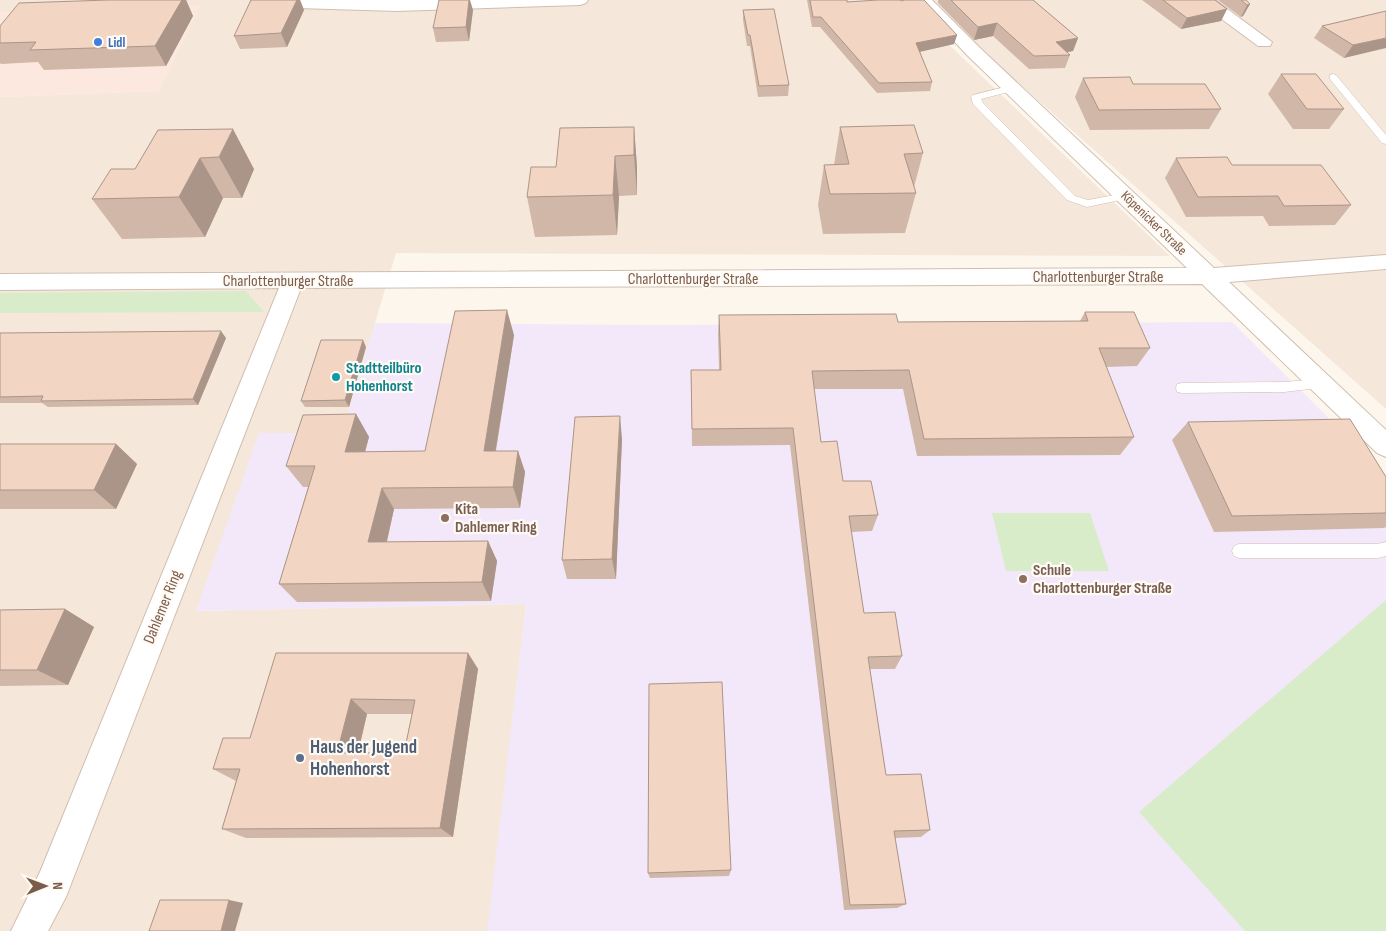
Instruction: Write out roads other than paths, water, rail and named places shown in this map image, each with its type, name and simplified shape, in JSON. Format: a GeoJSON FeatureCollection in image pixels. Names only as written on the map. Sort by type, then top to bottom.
{"type":"FeatureCollection","features":[{"type":"Feature","properties":{"kind":"street"},"geometry":{"type":"LineString","coordinates":[[262,0],[263,2],[397,6],[580,0]]}},
{"type":"Feature","properties":{"kind":"street","name":"Köpenicker Straße"},"geometry":{"type":"LineString","coordinates":[[923,0],[974,52],[1386,446]]}},
{"type":"Feature","properties":{"kind":"street"},"geometry":{"type":"LineString","coordinates":[[1204,0],[1264,42]]}},
{"type":"Feature","properties":{"kind":"street","name":"Charlottenburger Straße"},"geometry":{"type":"LineString","coordinates":[[0,282],[1209,276],[1386,262]]}},
{"type":"Feature","properties":{"kind":"street","name":"Dahlemer Ring"},"geometry":{"type":"LineString","coordinates":[[29,931],[53,884],[293,281]]}},
{"type":"Feature","properties":{"kind":"lane"},"geometry":{"type":"LineString","coordinates":[[1332,77],[1386,141]]}},
{"type":"Feature","properties":{"kind":"lane"},"geometry":{"type":"LineString","coordinates":[[1013,88],[976,97],[978,104],[1071,198],[1088,204],[1125,196]]}},
{"type":"Feature","properties":{"kind":"lane"},"geometry":{"type":"LineString","coordinates":[[1182,388],[1284,387],[1321,384]]}},
{"type":"Feature","properties":{"kind":"lane"},"geometry":{"type":"LineString","coordinates":[[1240,551],[1378,551],[1386,549]]}},
{"type":"Feature","properties":{"kind":"place","name":"Lidl"},"geometry":{"type":"Point","coordinates":[98,42]}},
{"type":"Feature","properties":{"kind":"place","name":"Stadtteilbüro Hohenhorst"},"geometry":{"type":"Point","coordinates":[336,377]}},
{"type":"Feature","properties":{"kind":"place","name":"Kita Dahlemer Ring"},"geometry":{"type":"Point","coordinates":[445,518]}},
{"type":"Feature","properties":{"kind":"place","name":"Schule Charlottenburger Straße"},"geometry":{"type":"Point","coordinates":[1023,579]}},
{"type":"Feature","properties":{"kind":"place","name":"Haus der Jugend Hohenhorst"},"geometry":{"type":"Point","coordinates":[300,758]}}]}
